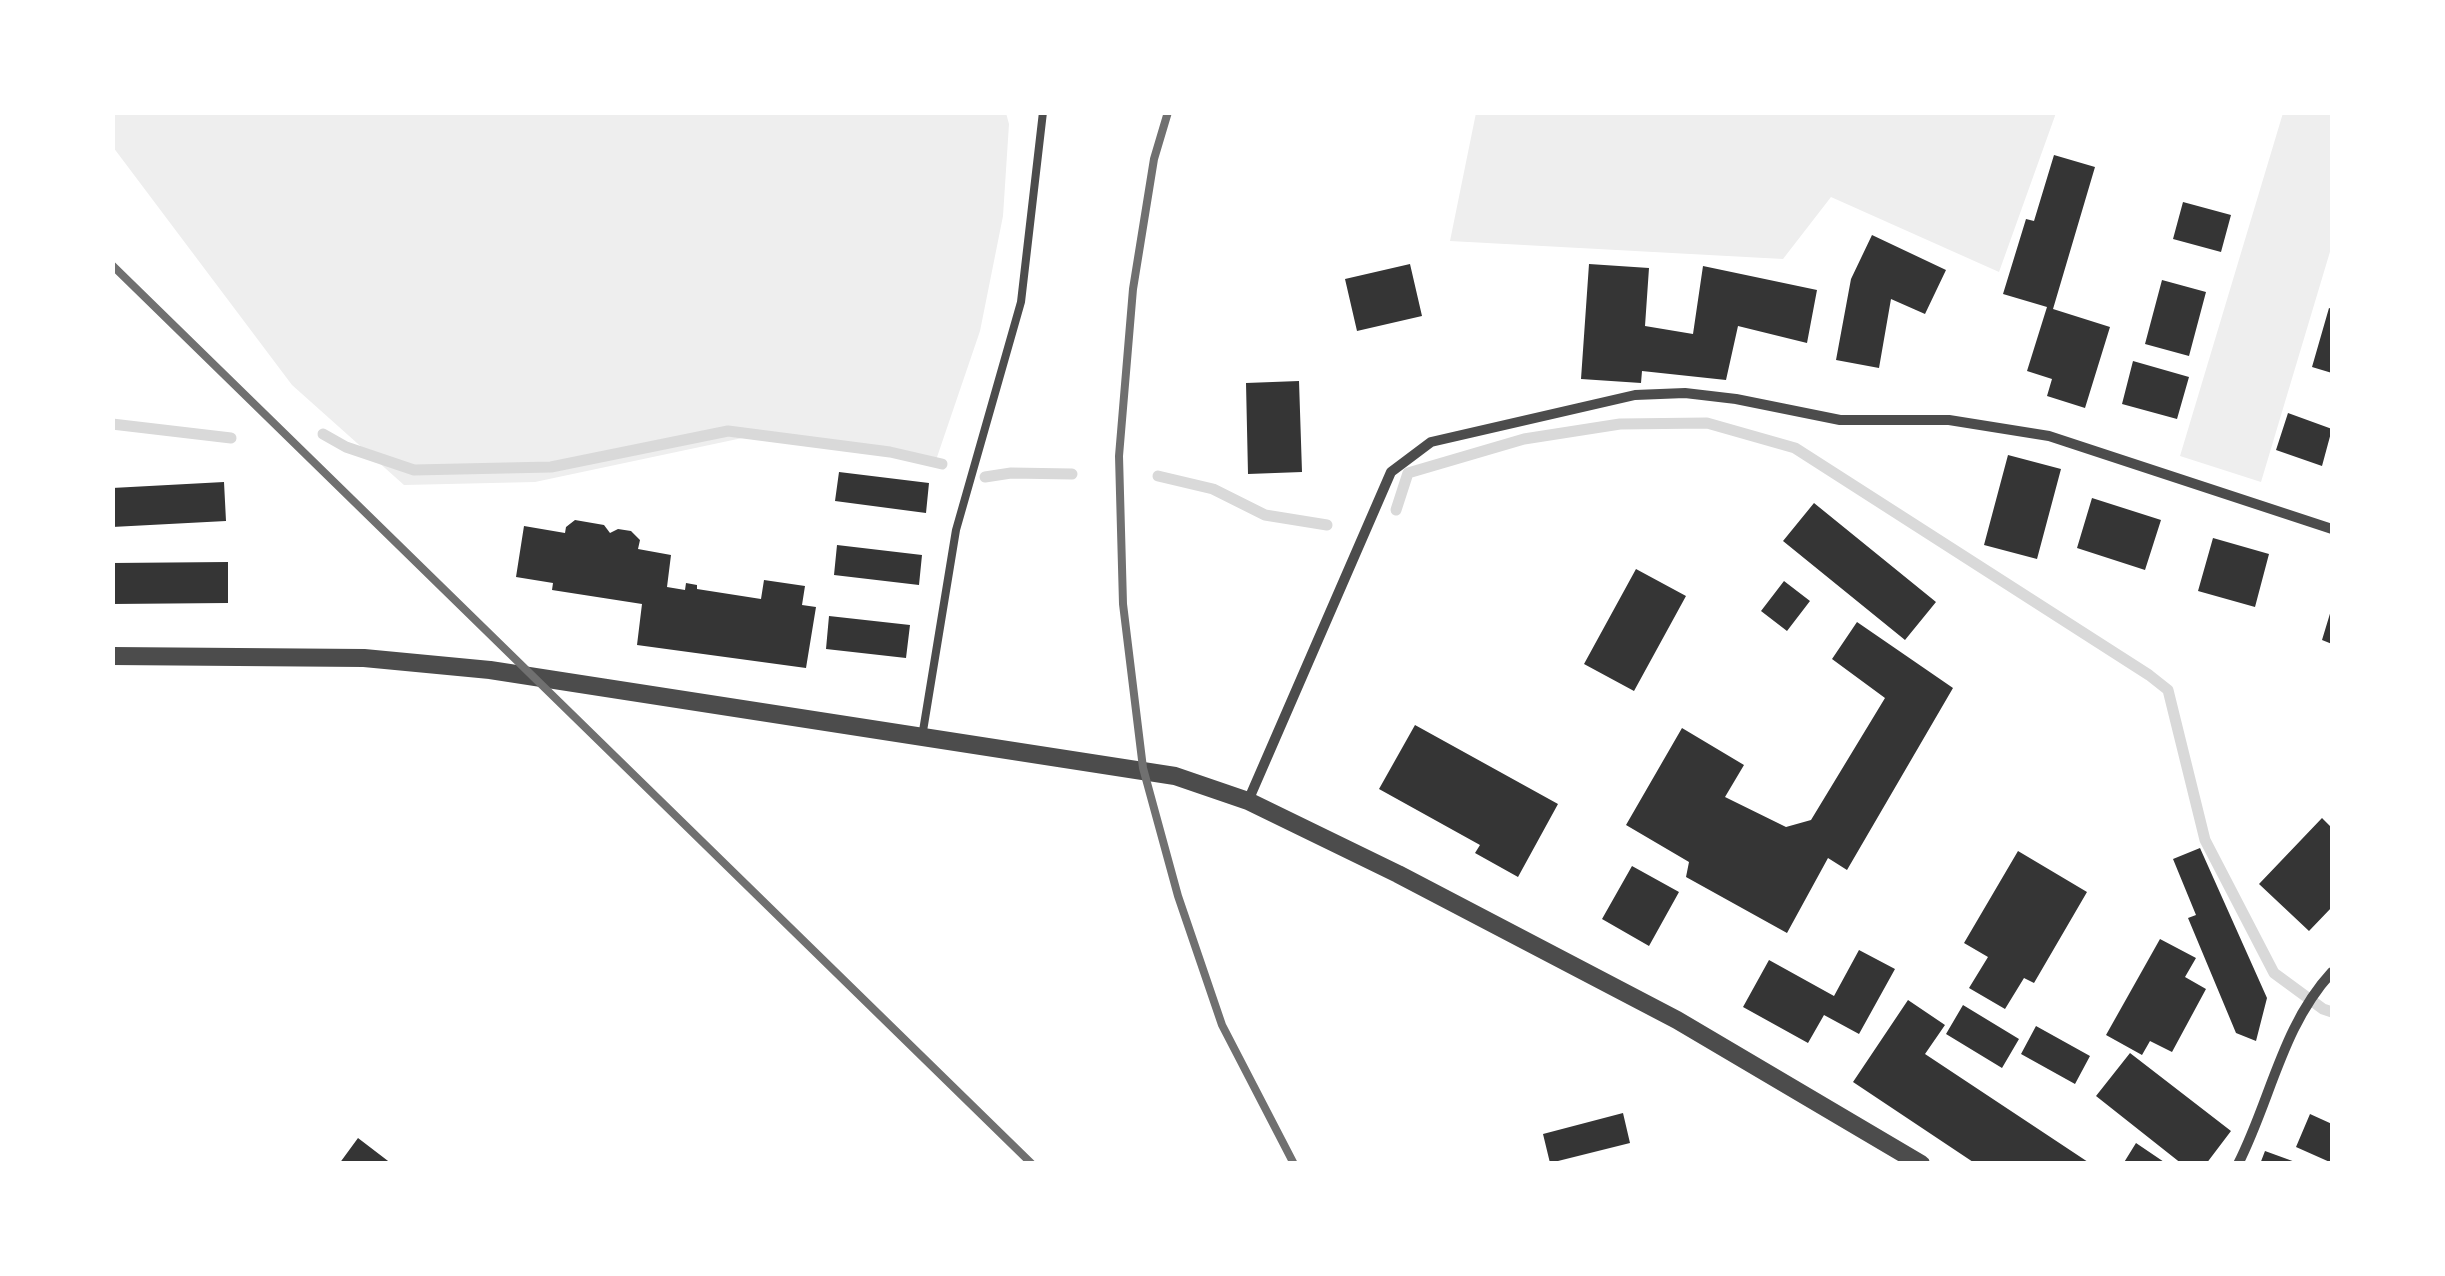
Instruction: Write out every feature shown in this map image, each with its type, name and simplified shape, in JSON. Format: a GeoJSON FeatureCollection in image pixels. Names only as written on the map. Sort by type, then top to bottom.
{"type":"FeatureCollection","features":[{"type":"Feature","properties":{"kind":"street"},"geometry":{"type":"LineString","coordinates":[[1248,801],[1390,472],[1431,442],[1635,395],[1686,394],[1736,399],[1840,420],[1948,420],[2049,436],[2332,528]]}},
{"type":"Feature","properties":{"kind":"street"},"geometry":{"type":"LineString","coordinates":[[112,656],[364,658],[454,666],[1143,768],[1175,776],[1248,801],[1398,874],[1677,1020],[1921,1164]]}},
{"type":"Feature","properties":{"kind":"street"},"geometry":{"type":"LineString","coordinates":[[2238,1164],[2300,1015],[2332,972]]}},
{"type":"Feature","properties":{"kind":"lane"},"geometry":{"type":"LineString","coordinates":[[922,737],[956,530],[1021,302],[1043,112]]}},
{"type":"Feature","properties":{"kind":"shaded area"},"geometry":{"type":"Polygon","coordinates":[[[113,112],[1006,113],[1009,124],[1003,216],[980,331],[935,463],[747,437],[535,482],[404,485],[292,385],[113,147],[113,112]]]}},
{"type":"Feature","properties":{"kind":"shaded area"},"geometry":{"type":"Polygon","coordinates":[[[1476,112],[2056,113],[1999,272],[1831,197],[1783,259],[1450,241],[1476,112]]]}},
{"type":"Feature","properties":{"kind":"shaded area"},"geometry":{"type":"Polygon","coordinates":[[[2283,113],[2332,113],[2332,245],[2261,482],[2180,456],[2283,113]]]}},
{"type":"Feature","properties":{"kind":"building"},"geometry":{"type":"Polygon","coordinates":[[[2054,155],[2095,167],[2053,309],[2110,327],[2085,408],[2047,396],[2052,379],[2027,371],[2047,307],[2003,294],[2026,219],[2034,221],[2054,155]]]}},
{"type":"Feature","properties":{"kind":"building"},"geometry":{"type":"Polygon","coordinates":[[[2183,202],[2231,215],[2221,252],[2173,239],[2183,202]]]}},
{"type":"Feature","properties":{"kind":"building"},"geometry":{"type":"Polygon","coordinates":[[[1872,235],[1946,270],[1925,314],[1891,299],[1879,368],[1836,360],[1851,279],[1872,235]]]}},
{"type":"Feature","properties":{"kind":"building"},"geometry":{"type":"Polygon","coordinates":[[[1410,264],[1422,316],[1357,331],[1345,279],[1410,264]]]}},
{"type":"Feature","properties":{"kind":"building"},"geometry":{"type":"Polygon","coordinates":[[[1589,264],[1649,268],[1645,326],[1693,334],[1703,266],[1817,290],[1807,343],[1738,326],[1726,380],[1642,371],[1641,383],[1581,379],[1589,264]]]}},
{"type":"Feature","properties":{"kind":"building"},"geometry":{"type":"Polygon","coordinates":[[[2162,280],[2206,292],[2189,356],[2145,344],[2162,280]]]}},
{"type":"Feature","properties":{"kind":"building"},"geometry":{"type":"Polygon","coordinates":[[[2329,308],[2332,309],[2332,373],[2312,367],[2329,308]]]}},
{"type":"Feature","properties":{"kind":"building"},"geometry":{"type":"Polygon","coordinates":[[[2133,361],[2189,377],[2177,419],[2122,404],[2133,361]]]}},
{"type":"Feature","properties":{"kind":"building"},"geometry":{"type":"Polygon","coordinates":[[[1299,381],[1302,472],[1248,474],[1246,383],[1299,381]]]}},
{"type":"Feature","properties":{"kind":"building"},"geometry":{"type":"Polygon","coordinates":[[[2288,413],[2332,429],[2322,466],[2276,450],[2288,413]]]}},
{"type":"Feature","properties":{"kind":"building"},"geometry":{"type":"Polygon","coordinates":[[[2008,455],[2061,469],[2037,559],[1984,545],[2008,455]]]}},
{"type":"Feature","properties":{"kind":"building"},"geometry":{"type":"Polygon","coordinates":[[[839,472],[929,483],[926,513],[835,501],[839,472]]]}},
{"type":"Feature","properties":{"kind":"building"},"geometry":{"type":"Polygon","coordinates":[[[224,482],[226,521],[112,527],[112,488],[224,482]]]}},
{"type":"Feature","properties":{"kind":"building"},"geometry":{"type":"Polygon","coordinates":[[[2092,498],[2161,520],[2145,570],[2077,548],[2092,498]]]}},
{"type":"Feature","properties":{"kind":"building"},"geometry":{"type":"Polygon","coordinates":[[[1814,503],[1936,602],[1905,640],[1783,541],[1814,503]]]}},
{"type":"Feature","properties":{"kind":"building"},"geometry":{"type":"Polygon","coordinates":[[[575,520],[604,525],[610,533],[618,529],[631,531],[640,540],[638,549],[671,555],[667,587],[685,590],[686,583],[697,585],[697,589],[761,599],[764,580],[805,586],[802,605],[816,607],[806,668],[637,645],[642,604],[552,590],[553,583],[516,577],[524,526],[565,533],[575,520]]]}},
{"type":"Feature","properties":{"kind":"building"},"geometry":{"type":"Polygon","coordinates":[[[2213,538],[2269,554],[2255,607],[2198,591],[2213,538]]]}},
{"type":"Feature","properties":{"kind":"building"},"geometry":{"type":"Polygon","coordinates":[[[837,545],[922,555],[919,585],[834,575],[837,545]]]}},
{"type":"Feature","properties":{"kind":"building"},"geometry":{"type":"Polygon","coordinates":[[[228,562],[228,603],[112,604],[112,563],[228,562]]]}},
{"type":"Feature","properties":{"kind":"building"},"geometry":{"type":"Polygon","coordinates":[[[1636,569],[1686,596],[1634,691],[1584,664],[1636,569]]]}},
{"type":"Feature","properties":{"kind":"building"},"geometry":{"type":"Polygon","coordinates":[[[1784,581],[1810,601],[1787,631],[1761,611],[1784,581]]]}},
{"type":"Feature","properties":{"kind":"building"},"geometry":{"type":"Polygon","coordinates":[[[2332,607],[2332,644],[2322,640],[2332,607]]]}},
{"type":"Feature","properties":{"kind":"building"},"geometry":{"type":"Polygon","coordinates":[[[829,616],[910,625],[906,658],[826,649],[829,616]]]}},
{"type":"Feature","properties":{"kind":"building"},"geometry":{"type":"Polygon","coordinates":[[[1857,622],[1953,688],[1847,870],[1828,858],[1787,933],[1686,877],[1689,862],[1626,825],[1682,728],[1744,765],[1725,797],[1786,827],[1811,820],[1885,698],[1832,659],[1857,622]]]}},
{"type":"Feature","properties":{"kind":"building"},"geometry":{"type":"Polygon","coordinates":[[[1415,725],[1558,804],[1518,877],[1475,853],[1480,845],[1379,789],[1415,725]]]}},
{"type":"Feature","properties":{"kind":"building"},"geometry":{"type":"Polygon","coordinates":[[[2322,818],[2332,828],[2332,907],[2309,931],[2259,884],[2322,818]]]}},
{"type":"Feature","properties":{"kind":"building"},"geometry":{"type":"Polygon","coordinates":[[[2200,848],[2267,998],[2256,1041],[2236,1033],[2188,918],[2196,915],[2173,859],[2200,848]]]}},
{"type":"Feature","properties":{"kind":"building"},"geometry":{"type":"Polygon","coordinates":[[[2018,851],[2087,892],[2034,983],[2024,978],[2005,1009],[1969,988],[1988,957],[1964,943],[2018,851]]]}},
{"type":"Feature","properties":{"kind":"building"},"geometry":{"type":"Polygon","coordinates":[[[1632,866],[1679,892],[1649,946],[1602,919],[1632,866]]]}},
{"type":"Feature","properties":{"kind":"building"},"geometry":{"type":"Polygon","coordinates":[[[2160,939],[2196,958],[2185,977],[2206,989],[2172,1052],[2150,1041],[2142,1055],[2106,1035],[2160,939]]]}},
{"type":"Feature","properties":{"kind":"building"},"geometry":{"type":"Polygon","coordinates":[[[1859,950],[1895,969],[1859,1034],[1824,1015],[1808,1043],[1743,1007],[1769,960],[1834,996],[1859,950]]]}},
{"type":"Feature","properties":{"kind":"building"},"geometry":{"type":"Polygon","coordinates":[[[1908,1000],[1945,1025],[1925,1054],[2091,1164],[1976,1164],[1853,1082],[1908,1000]]]}},
{"type":"Feature","properties":{"kind":"building"},"geometry":{"type":"Polygon","coordinates":[[[1963,1005],[2019,1039],[2002,1068],[1946,1034],[1963,1005]]]}},
{"type":"Feature","properties":{"kind":"building"},"geometry":{"type":"Polygon","coordinates":[[[2036,1026],[2090,1056],[2075,1084],[2021,1054],[2036,1026]]]}},
{"type":"Feature","properties":{"kind":"building"},"geometry":{"type":"Polygon","coordinates":[[[2130,1053],[2231,1131],[2206,1164],[2182,1164],[2096,1096],[2130,1053]]]}},
{"type":"Feature","properties":{"kind":"building"},"geometry":{"type":"Polygon","coordinates":[[[1623,1113],[1630,1143],[1550,1163],[1543,1134],[1623,1113]]]}},
{"type":"Feature","properties":{"kind":"building"},"geometry":{"type":"Polygon","coordinates":[[[2310,1114],[2332,1124],[2332,1163],[2296,1147],[2310,1114]]]}},
{"type":"Feature","properties":{"kind":"building"},"geometry":{"type":"Polygon","coordinates":[[[358,1138],[392,1164],[339,1164],[358,1138]]]}},
{"type":"Feature","properties":{"kind":"building"},"geometry":{"type":"Polygon","coordinates":[[[2136,1143],[2167,1164],[2123,1164],[2136,1143]]]}},
{"type":"Feature","properties":{"kind":"building"},"geometry":{"type":"Polygon","coordinates":[[[2265,1151],[2298,1163],[2298,1164],[2260,1164],[2265,1151]]]}},
{"type":"Feature","properties":{"kind":"waterway"},"geometry":{"type":"LineString","coordinates":[[1396,510],[1408,473],[1524,439],[1620,424],[1707,423],[1795,448],[2168,690],[2205,840],[2274,973],[2332,1012]]}},
{"type":"Feature","properties":{"kind":"waterway"},"geometry":{"type":"LineString","coordinates":[[112,424],[231,438]]}},
{"type":"Feature","properties":{"kind":"waterway"},"geometry":{"type":"LineString","coordinates":[[323,434],[346,447],[414,470],[551,467],[728,431],[890,452],[942,464]]}},
{"type":"Feature","properties":{"kind":"waterway"},"geometry":{"type":"LineString","coordinates":[[985,477],[1011,473],[1072,474]]}},
{"type":"Feature","properties":{"kind":"waterway"},"geometry":{"type":"LineString","coordinates":[[1158,476],[1213,489],[1265,515],[1327,525]]}},
{"type":"Feature","properties":{"kind":"railway"},"geometry":{"type":"LineString","coordinates":[[1168,112],[1154,159],[1133,289],[1119,456],[1123,604],[1143,768],[1178,896],[1222,1025],[1294,1164]]}},
{"type":"Feature","properties":{"kind":"railway"},"geometry":{"type":"LineString","coordinates":[[112,265],[1032,1164]]}}]}
